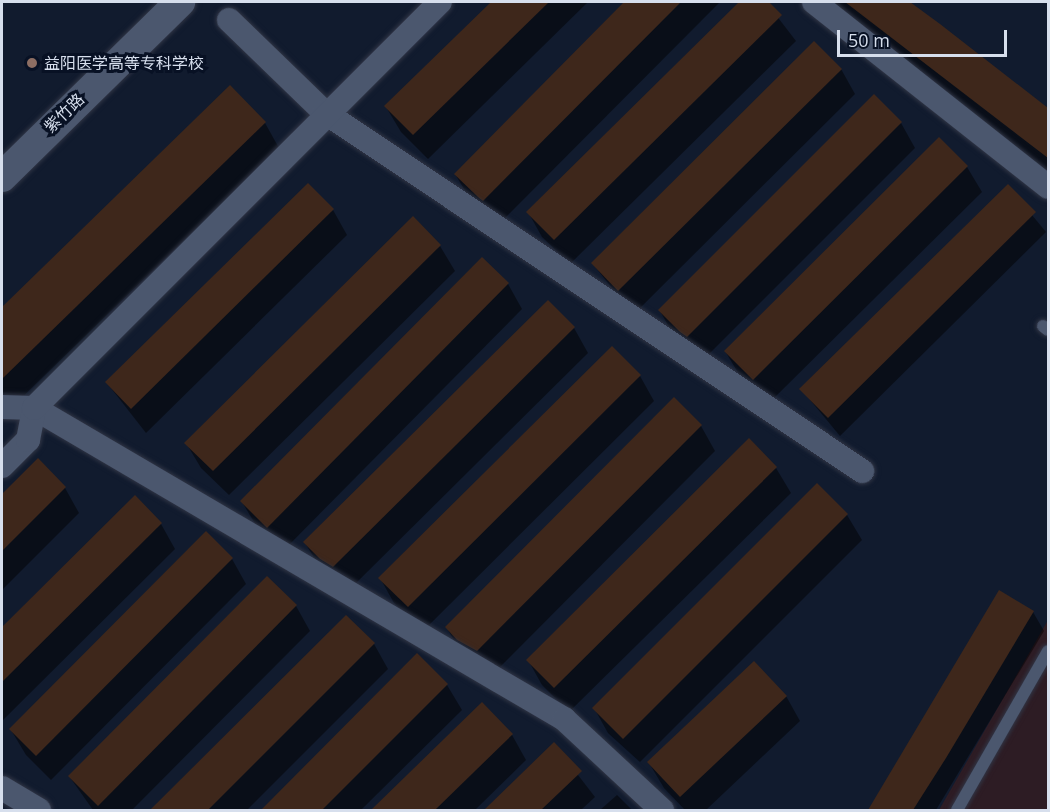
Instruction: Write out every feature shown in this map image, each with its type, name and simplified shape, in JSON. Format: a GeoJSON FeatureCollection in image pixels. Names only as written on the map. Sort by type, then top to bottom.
{"type":"FeatureCollection","features":[{"type":"Feature","properties":{"kind":"street","name":"紫竹路"},"geometry":{"type":"LineString","coordinates":[[2,177],[180,2]]}},
{"type":"Feature","properties":{"kind":"street"},"geometry":{"type":"LineString","coordinates":[[2,466],[28,440],[34,408],[324,112],[440,2]]}},
{"type":"Feature","properties":{"kind":"street"},"geometry":{"type":"LineString","coordinates":[[814,2],[1048,187]]}},
{"type":"Feature","properties":{"kind":"street"},"geometry":{"type":"LineString","coordinates":[[229,20],[324,112],[862,471]]}},
{"type":"Feature","properties":{"kind":"street"},"geometry":{"type":"LineString","coordinates":[[2,407],[34,408],[564,719],[662,810]]}},
{"type":"Feature","properties":{"kind":"street"},"geometry":{"type":"LineString","coordinates":[[2,788],[39,810]]}},
{"type":"Feature","properties":{"kind":"lane"},"geometry":{"type":"LineString","coordinates":[[957,810],[1048,651]]}},
{"type":"Feature","properties":{"kind":"shaded area"},"geometry":{"type":"Polygon","coordinates":[[[1048,620],[1048,810],[939,810],[1048,620]]]}},
{"type":"Feature","properties":{"kind":"building"},"geometry":{"type":"Polygon","coordinates":[[[491,2],[549,2],[413,135],[384,106],[491,2]]]}},
{"type":"Feature","properties":{"kind":"building"},"geometry":{"type":"Polygon","coordinates":[[[624,2],[681,2],[483,201],[454,174],[624,2]]]}},
{"type":"Feature","properties":{"kind":"building"},"geometry":{"type":"Polygon","coordinates":[[[739,2],[769,2],[782,15],[554,240],[526,212],[739,2]]]}},
{"type":"Feature","properties":{"kind":"building"},"geometry":{"type":"Polygon","coordinates":[[[845,2],[910,2],[940,24],[1048,108],[1048,158],[845,2]]]}},
{"type":"Feature","properties":{"kind":"building"},"geometry":{"type":"Polygon","coordinates":[[[814,41],[842,69],[618,291],[591,263],[814,41]]]}},
{"type":"Feature","properties":{"kind":"building"},"geometry":{"type":"Polygon","coordinates":[[[230,85],[266,122],[2,379],[2,307],[230,85]]]}},
{"type":"Feature","properties":{"kind":"building"},"geometry":{"type":"Polygon","coordinates":[[[874,94],[902,122],[687,337],[680,332],[658,310],[874,94]]]}},
{"type":"Feature","properties":{"kind":"building"},"geometry":{"type":"Polygon","coordinates":[[[939,137],[968,166],[753,380],[724,351],[939,137]]]}},
{"type":"Feature","properties":{"kind":"building"},"geometry":{"type":"Polygon","coordinates":[[[308,183],[334,209],[131,409],[105,382],[308,183]]]}},
{"type":"Feature","properties":{"kind":"building"},"geometry":{"type":"Polygon","coordinates":[[[1008,184],[1036,212],[828,418],[799,389],[1008,184]]]}},
{"type":"Feature","properties":{"kind":"building"},"geometry":{"type":"Polygon","coordinates":[[[413,216],[441,245],[213,471],[184,443],[413,216]]]}},
{"type":"Feature","properties":{"kind":"building"},"geometry":{"type":"Polygon","coordinates":[[[482,257],[509,283],[267,528],[240,501],[482,257]]]}},
{"type":"Feature","properties":{"kind":"building"},"geometry":{"type":"Polygon","coordinates":[[[548,300],[575,327],[333,567],[320,559],[303,542],[548,300]]]}},
{"type":"Feature","properties":{"kind":"building"},"geometry":{"type":"Polygon","coordinates":[[[612,346],[641,375],[408,607],[378,578],[612,346]]]}},
{"type":"Feature","properties":{"kind":"building"},"geometry":{"type":"Polygon","coordinates":[[[674,397],[702,425],[477,651],[457,640],[445,627],[674,397]]]}},
{"type":"Feature","properties":{"kind":"building"},"geometry":{"type":"Polygon","coordinates":[[[749,438],[777,467],[554,688],[526,660],[749,438]]]}},
{"type":"Feature","properties":{"kind":"building"},"geometry":{"type":"Polygon","coordinates":[[[38,458],[66,487],[2,551],[2,494],[38,458]]]}},
{"type":"Feature","properties":{"kind":"building"},"geometry":{"type":"Polygon","coordinates":[[[817,483],[848,514],[623,739],[592,708],[817,483]]]}},
{"type":"Feature","properties":{"kind":"building"},"geometry":{"type":"Polygon","coordinates":[[[135,495],[162,523],[2,682],[2,627],[135,495]]]}},
{"type":"Feature","properties":{"kind":"building"},"geometry":{"type":"Polygon","coordinates":[[[206,531],[233,558],[36,756],[9,729],[206,531]]]}},
{"type":"Feature","properties":{"kind":"building"},"geometry":{"type":"Polygon","coordinates":[[[267,576],[297,605],[98,806],[68,776],[267,576]]]}},
{"type":"Feature","properties":{"kind":"building"},"geometry":{"type":"Polygon","coordinates":[[[999,590],[1034,611],[913,810],[868,810],[999,590]]]}},
{"type":"Feature","properties":{"kind":"building"},"geometry":{"type":"Polygon","coordinates":[[[346,615],[375,643],[208,810],[150,810],[346,615]]]}},
{"type":"Feature","properties":{"kind":"building"},"geometry":{"type":"Polygon","coordinates":[[[417,653],[448,684],[322,810],[261,810],[417,653]]]}},
{"type":"Feature","properties":{"kind":"building"},"geometry":{"type":"Polygon","coordinates":[[[754,661],[787,696],[680,797],[647,762],[754,661]]]}},
{"type":"Feature","properties":{"kind":"building"},"geometry":{"type":"Polygon","coordinates":[[[482,702],[513,734],[435,810],[371,810],[482,702]]]}},
{"type":"Feature","properties":{"kind":"building"},"geometry":{"type":"Polygon","coordinates":[[[554,742],[582,771],[541,810],[484,810],[554,742]]]}},
{"type":"Feature","properties":{"kind":"place","name":"益阳医学高等专科学校"},"geometry":{"type":"Point","coordinates":[32,63]}}]}
